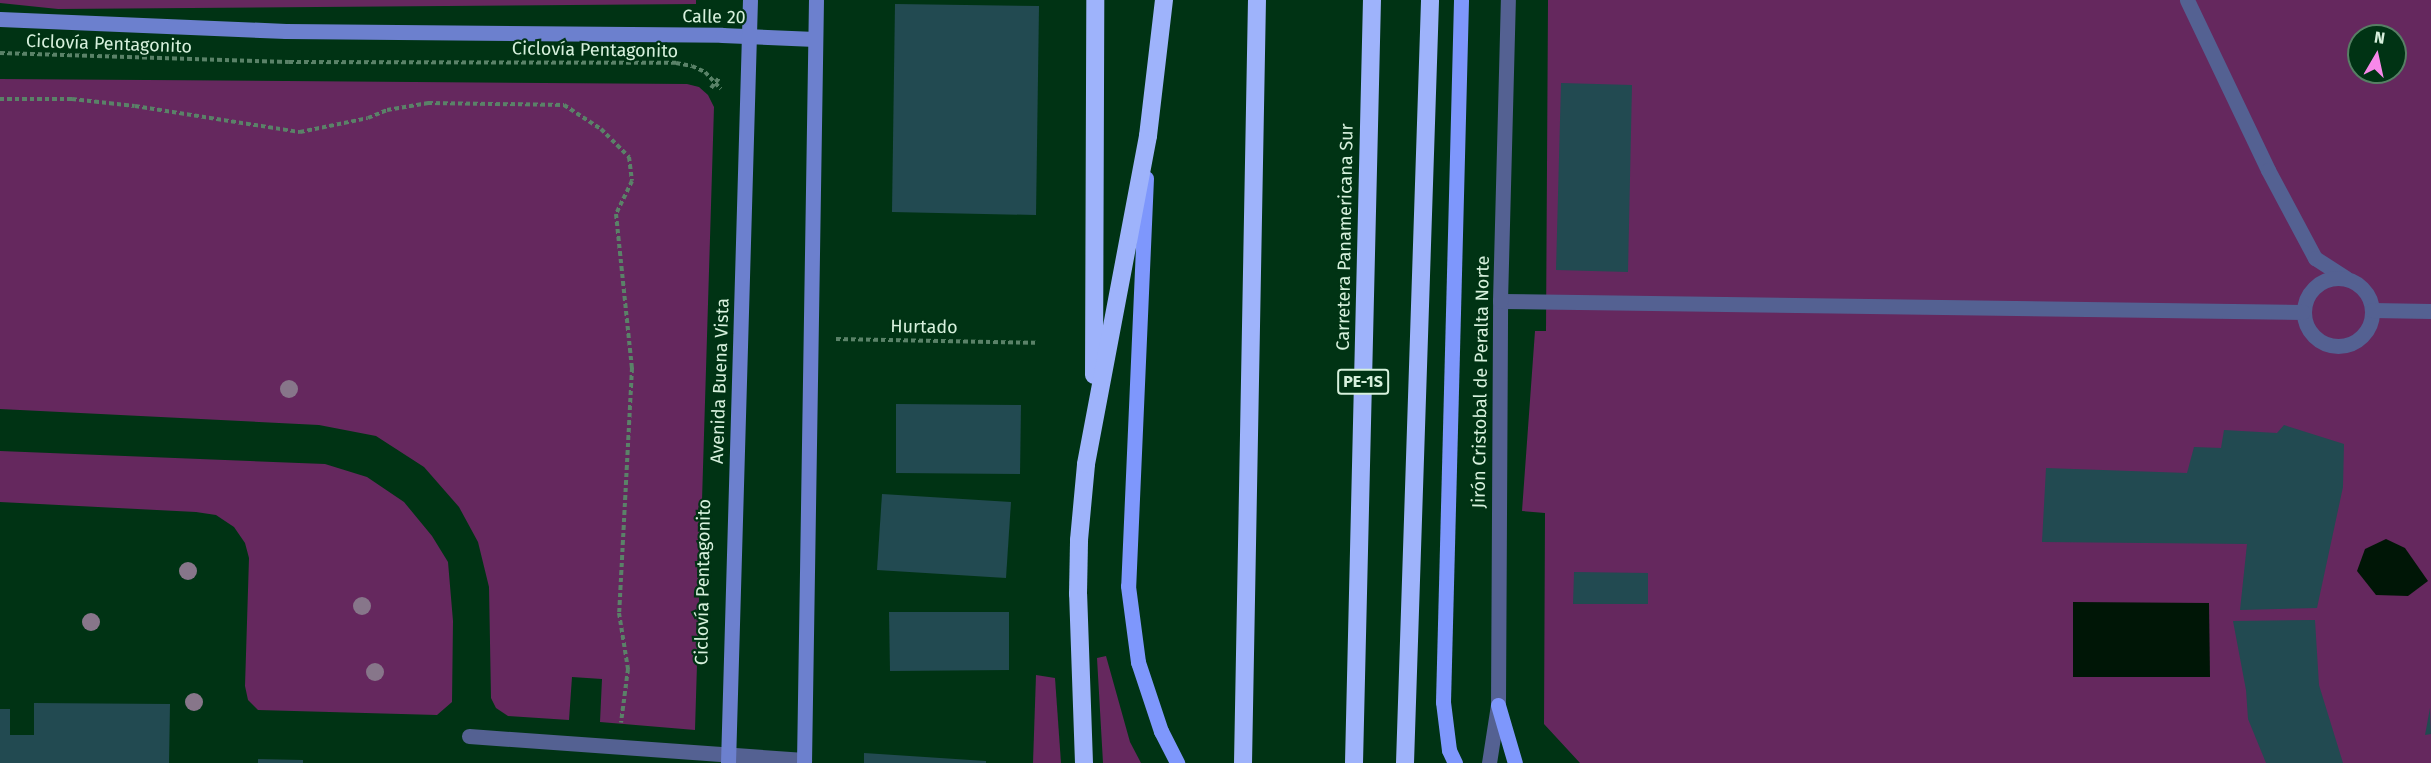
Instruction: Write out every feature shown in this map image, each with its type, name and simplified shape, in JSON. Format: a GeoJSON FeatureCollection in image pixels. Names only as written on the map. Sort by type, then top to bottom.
{"type":"FeatureCollection","features":[{"type":"Feature","properties":{"kind":"highway"},"geometry":{"type":"LineString","coordinates":[[1094,416],[1095,0]]}},
{"type":"Feature","properties":{"kind":"highway"},"geometry":{"type":"LineString","coordinates":[[1084,763],[1080,696],[1078,540],[1094,416],[1148,136],[1164,0]]}},
{"type":"Feature","properties":{"kind":"highway"},"geometry":{"type":"LineString","coordinates":[[1243,763],[1257,0]]}},
{"type":"Feature","properties":{"kind":"highway","name":"Carretera Panamericana Sur"},"geometry":{"type":"LineString","coordinates":[[1354,763],[1372,0]]}},
{"type":"Feature","properties":{"kind":"highway"},"geometry":{"type":"LineString","coordinates":[[1405,763],[1430,0]]}},
{"type":"Feature","properties":{"kind":"main road","name":"Avenida Buena Vista"},"geometry":{"type":"LineString","coordinates":[[728,759],[750,0]]}},
{"type":"Feature","properties":{"kind":"main road"},"geometry":{"type":"LineString","coordinates":[[804,761],[816,0]]}},
{"type":"Feature","properties":{"kind":"main road"},"geometry":{"type":"LineString","coordinates":[[1455,763],[1449,750],[1443,702],[1461,0]]}},
{"type":"Feature","properties":{"kind":"main road","name":"Calle 20"},"geometry":{"type":"LineString","coordinates":[[0,19],[286,31],[815,39]]}},
{"type":"Feature","properties":{"kind":"main road"},"geometry":{"type":"LineString","coordinates":[[1148,136],[1128,586],[1138,662],[1161,731],[1177,763]]}},
{"type":"Feature","properties":{"kind":"main road"},"geometry":{"type":"LineString","coordinates":[[1498,705],[1515,763]]}},
{"type":"Feature","properties":{"kind":"street","name":"Jirón Cristobal de Peralta Norte"},"geometry":{"type":"LineString","coordinates":[[1489,763],[1498,705],[1500,301],[1508,0]]}},
{"type":"Feature","properties":{"kind":"street"},"geometry":{"type":"LineString","coordinates":[[2187,0],[2268,170],[2315,258],[2346,278],[2364,290],[2372,310],[2367,330],[2351,343],[2341,346],[2319,341],[2305,323],[2304,301],[2316,285],[2325,280],[2346,278]]}},
{"type":"Feature","properties":{"kind":"street"},"geometry":{"type":"LineString","coordinates":[[1500,301],[2303,312]]}},
{"type":"Feature","properties":{"kind":"street"},"geometry":{"type":"LineString","coordinates":[[2372,310],[2431,311]]}},
{"type":"Feature","properties":{"kind":"street"},"geometry":{"type":"LineString","coordinates":[[469,736],[728,759],[804,761]]}},
{"type":"Feature","properties":{"kind":"path","name":"Ciclovía Pentagonito"},"geometry":{"type":"LineString","coordinates":[[0,53],[289,63],[676,63],[692,66],[716,81],[724,93]]}},
{"type":"Feature","properties":{"kind":"path"},"geometry":{"type":"LineString","coordinates":[[711,88],[720,77]]}},
{"type":"Feature","properties":{"kind":"path"},"geometry":{"type":"LineString","coordinates":[[0,99],[72,99],[300,132],[368,118],[387,110],[428,103],[564,105],[601,129],[629,156],[632,182],[615,214],[632,368],[619,613],[628,669],[617,748]]}},
{"type":"Feature","properties":{"kind":"path","name":"Hurtado"},"geometry":{"type":"LineString","coordinates":[[811,339],[1037,344]]}},
{"type":"Feature","properties":{"kind":"shaded area"},"geometry":{"type":"Polygon","coordinates":[[[0,0],[696,0],[696,4],[58,9],[0,3],[0,0]]]}},
{"type":"Feature","properties":{"kind":"shaded area"},"geometry":{"type":"Polygon","coordinates":[[[1548,0],[2431,0],[2431,763],[1580,763],[1544,724],[1545,513],[1522,511],[1535,331],[1546,331],[1548,0]]]}},
{"type":"Feature","properties":{"kind":"shaded area"},"geometry":{"type":"Polygon","coordinates":[[[0,79],[687,84],[699,87],[708,95],[714,107],[695,730],[600,722],[602,679],[572,677],[569,720],[508,716],[496,708],[491,698],[489,587],[478,542],[459,507],[424,467],[376,436],[319,425],[0,409],[0,79]]]}},
{"type":"Feature","properties":{"kind":"shaded area"},"geometry":{"type":"Polygon","coordinates":[[[0,451],[325,464],[367,477],[404,502],[432,536],[448,562],[453,621],[452,702],[437,715],[258,710],[248,700],[245,686],[249,558],[245,543],[234,527],[216,515],[196,512],[0,502],[0,451]]]}},
{"type":"Feature","properties":{"kind":"shaded area"},"geometry":{"type":"Polygon","coordinates":[[[2386,539],[2405,548],[2428,581],[2408,596],[2376,595],[2357,571],[2365,549],[2386,539]]]}},
{"type":"Feature","properties":{"kind":"shaded area"},"geometry":{"type":"Polygon","coordinates":[[[2073,602],[2209,603],[2210,677],[2073,677],[2073,602]]]}},
{"type":"Feature","properties":{"kind":"shaded area"},"geometry":{"type":"Polygon","coordinates":[[[1106,656],[1130,742],[1141,763],[1103,763],[1097,658],[1106,656]]]}},
{"type":"Feature","properties":{"kind":"shaded area"},"geometry":{"type":"Polygon","coordinates":[[[1036,675],[1055,678],[1061,763],[1033,763],[1036,675]]]}},
{"type":"Feature","properties":{"kind":"building"},"geometry":{"type":"Polygon","coordinates":[[[895,4],[1039,6],[1036,215],[892,212],[895,4]]]}},
{"type":"Feature","properties":{"kind":"building"},"geometry":{"type":"Polygon","coordinates":[[[1561,83],[1632,85],[1628,272],[1556,270],[1561,83]]]}},
{"type":"Feature","properties":{"kind":"building"},"geometry":{"type":"Polygon","coordinates":[[[896,404],[1021,405],[1020,474],[896,473],[896,404]]]}},
{"type":"Feature","properties":{"kind":"building"},"geometry":{"type":"Polygon","coordinates":[[[2284,425],[2344,444],[2343,487],[2317,608],[2240,610],[2247,544],[2042,542],[2046,468],[2187,473],[2194,447],[2221,448],[2224,430],[2277,433],[2284,425]]]}},
{"type":"Feature","properties":{"kind":"building"},"geometry":{"type":"Polygon","coordinates":[[[882,494],[1011,502],[1006,578],[877,570],[882,494]]]}},
{"type":"Feature","properties":{"kind":"building"},"geometry":{"type":"Polygon","coordinates":[[[1574,572],[1648,573],[1648,604],[1573,604],[1574,572]]]}},
{"type":"Feature","properties":{"kind":"building"},"geometry":{"type":"Polygon","coordinates":[[[889,612],[1009,612],[1009,670],[890,671],[889,612]]]}},
{"type":"Feature","properties":{"kind":"building"},"geometry":{"type":"Polygon","coordinates":[[[2315,620],[2319,685],[2343,763],[2266,763],[2248,719],[2246,690],[2233,621],[2315,620]]]}},
{"type":"Feature","properties":{"kind":"building"},"geometry":{"type":"Polygon","coordinates":[[[34,703],[170,704],[169,763],[0,763],[0,709],[10,709],[10,735],[34,735],[34,703]]]}},
{"type":"Feature","properties":{"kind":"building"},"geometry":{"type":"Polygon","coordinates":[[[2430,708],[2431,734],[2425,735],[2430,708]]]}},
{"type":"Feature","properties":{"kind":"building"},"geometry":{"type":"Polygon","coordinates":[[[864,753],[986,761],[986,763],[864,763],[864,753]]]}},
{"type":"Feature","properties":{"kind":"building"},"geometry":{"type":"Polygon","coordinates":[[[258,759],[303,760],[303,763],[258,763],[258,759]]]}}]}
